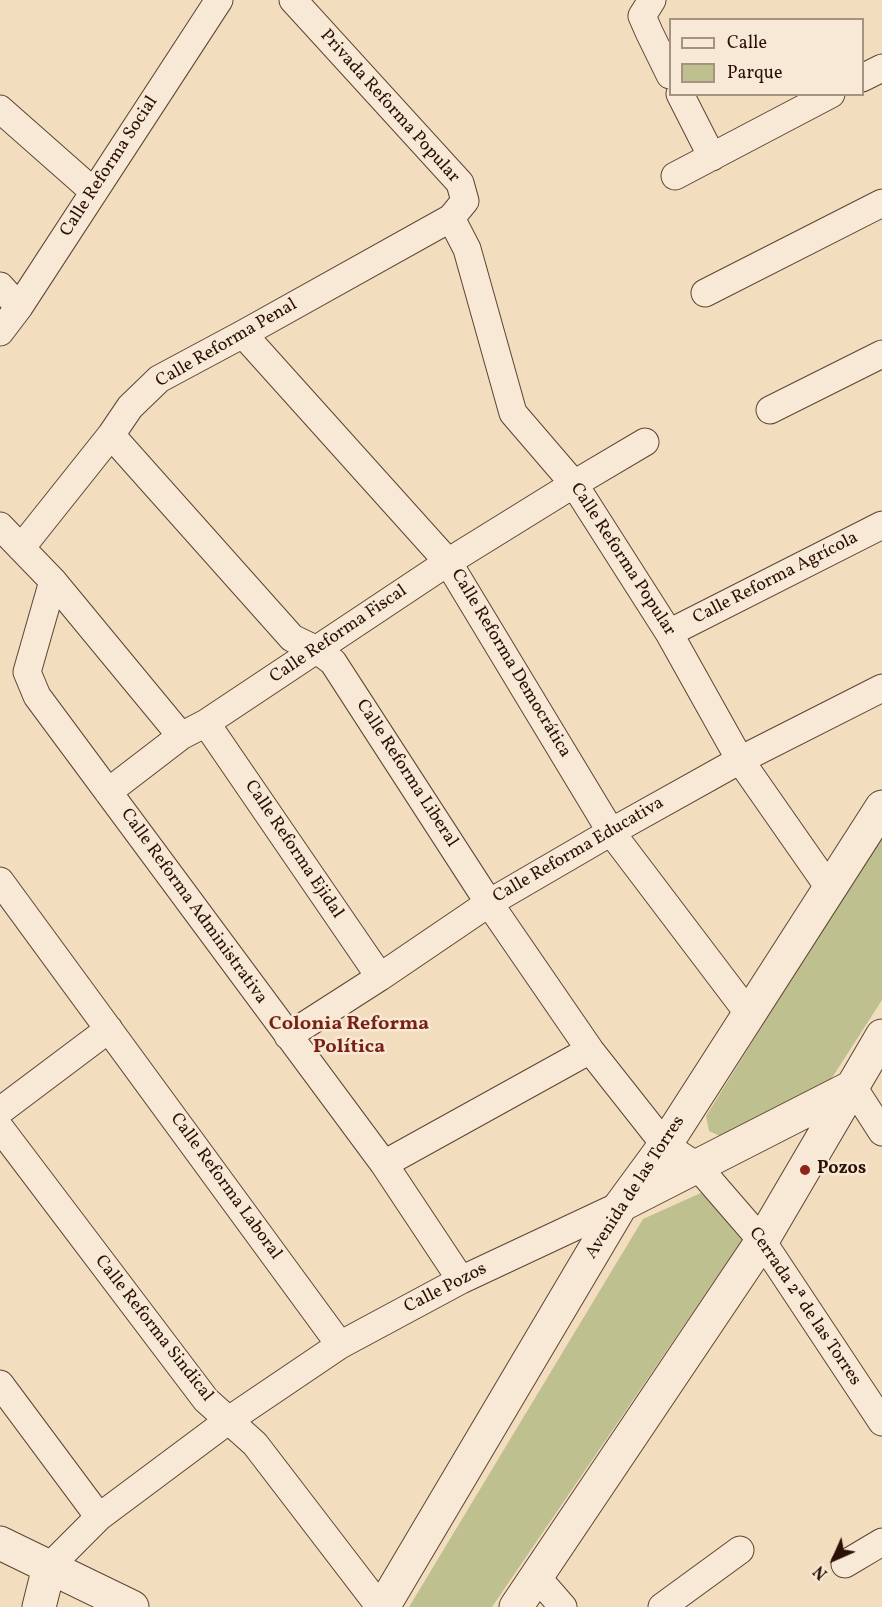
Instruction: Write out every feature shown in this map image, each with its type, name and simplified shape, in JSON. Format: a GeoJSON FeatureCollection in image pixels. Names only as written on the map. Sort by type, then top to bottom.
{"type":"FeatureCollection","features":[{"type":"Feature","properties":{"kind":"street","name":"Calle Reforma Social"},"geometry":{"type":"LineString","coordinates":[[0,333],[219,0]]}},
{"type":"Feature","properties":{"kind":"street","name":"Privada Reforma Popular"},"geometry":{"type":"LineString","coordinates":[[293,0],[460,183],[465,201],[451,218]]}},
{"type":"Feature","properties":{"kind":"street"},"geometry":{"type":"LineString","coordinates":[[647,8],[649,33],[669,73]]}},
{"type":"Feature","properties":{"kind":"street"},"geometry":{"type":"LineString","coordinates":[[864,77],[882,68]]}},
{"type":"Feature","properties":{"kind":"street"},"geometry":{"type":"LineString","coordinates":[[681,96],[712,157]]}},
{"type":"Feature","properties":{"kind":"street"},"geometry":{"type":"LineString","coordinates":[[675,176],[827,96]]}},
{"type":"Feature","properties":{"kind":"street"},"geometry":{"type":"LineString","coordinates":[[0,109],[94,192]]}},
{"type":"Feature","properties":{"kind":"street"},"geometry":{"type":"LineString","coordinates":[[705,293],[882,203]]}},
{"type":"Feature","properties":{"kind":"street","name":"Calle Reforma Penal"},"geometry":{"type":"LineString","coordinates":[[21,548],[111,435],[130,407],[159,379],[451,218]]}},
{"type":"Feature","properties":{"kind":"street","name":"Calle Reforma Popular"},"geometry":{"type":"LineString","coordinates":[[451,218],[467,249],[513,413],[574,484],[669,633],[740,760],[830,889]]}},
{"type":"Feature","properties":{"kind":"street"},"geometry":{"type":"LineString","coordinates":[[0,286],[19,307]]}},
{"type":"Feature","properties":{"kind":"street","name":"Calle Reforma Democrática"},"geometry":{"type":"LineString","coordinates":[[243,334],[448,562],[612,832],[750,1014]]}},
{"type":"Feature","properties":{"kind":"street"},"geometry":{"type":"LineString","coordinates":[[770,410],[882,354]]}},
{"type":"Feature","properties":{"kind":"street","name":"Calle Reforma Liberal"},"geometry":{"type":"LineString","coordinates":[[111,435],[292,638],[317,650],[333,662],[489,903],[590,1050],[665,1145]]}},
{"type":"Feature","properties":{"kind":"street","name":"Calle Reforma Fiscal"},"geometry":{"type":"LineString","coordinates":[[108,792],[181,736],[206,723],[448,562],[645,442]]}},
{"type":"Feature","properties":{"kind":"street","name":"Calle Reforma Agrícola"},"geometry":{"type":"LineString","coordinates":[[669,633],[882,525]]}},
{"type":"Feature","properties":{"kind":"street"},"geometry":{"type":"LineString","coordinates":[[0,526],[53,581],[181,736]]}},
{"type":"Feature","properties":{"kind":"street","name":"Calle Reforma Administrativa"},"geometry":{"type":"LineString","coordinates":[[53,581],[27,672],[37,696],[384,1164],[461,1280]]}},
{"type":"Feature","properties":{"kind":"street","name":"Calle Reforma Educativa"},"geometry":{"type":"LineString","coordinates":[[288,1036],[489,903],[740,760],[882,688]]}},
{"type":"Feature","properties":{"kind":"street","name":"Calle Reforma Ejidal"},"geometry":{"type":"LineString","coordinates":[[206,723],[380,977]]}},
{"type":"Feature","properties":{"kind":"street","name":"Avenida de las Torres"},"geometry":{"type":"LineString","coordinates":[[382,1607],[621,1205],[665,1145],[882,807]]}},
{"type":"Feature","properties":{"kind":"street","name":"Calle Reforma Laboral"},"geometry":{"type":"LineString","coordinates":[[0,881],[340,1345]]}},
{"type":"Feature","properties":{"kind":"street"},"geometry":{"type":"LineString","coordinates":[[0,1111],[109,1029]]}},
{"type":"Feature","properties":{"kind":"street"},"geometry":{"type":"LineString","coordinates":[[516,1607],[762,1241],[882,1036]]}},
{"type":"Feature","properties":{"kind":"street"},"geometry":{"type":"LineString","coordinates":[[384,1164],[590,1050]]}},
{"type":"Feature","properties":{"kind":"street","name":"Calle Pozos"},"geometry":{"type":"LineString","coordinates":[[49,1567],[99,1517],[229,1420],[340,1345],[461,1280],[698,1167],[882,1071]]}},
{"type":"Feature","properties":{"kind":"street"},"geometry":{"type":"LineString","coordinates":[[853,1087],[882,1132]]}},
{"type":"Feature","properties":{"kind":"street","name":"Calle Reforma Sindical"},"geometry":{"type":"LineString","coordinates":[[0,1128],[206,1400],[255,1444],[382,1607]]}},
{"type":"Feature","properties":{"kind":"street","name":"Cerrada 2ª de las Torres"},"geometry":{"type":"LineString","coordinates":[[665,1145],[698,1167],[762,1241],[882,1422]]}},
{"type":"Feature","properties":{"kind":"street"},"geometry":{"type":"LineString","coordinates":[[0,1384],[99,1517]]}},
{"type":"Feature","properties":{"kind":"street"},"geometry":{"type":"LineString","coordinates":[[845,1564],[882,1542]]}},
{"type":"Feature","properties":{"kind":"street"},"geometry":{"type":"LineString","coordinates":[[0,1543],[132,1607]]}},
{"type":"Feature","properties":{"kind":"street"},"geometry":{"type":"LineString","coordinates":[[662,1607],[740,1550]]}},
{"type":"Feature","properties":{"kind":"street"},"geometry":{"type":"LineString","coordinates":[[39,1607],[49,1567]]}},
{"type":"Feature","properties":{"kind":"street"},"geometry":{"type":"LineString","coordinates":[[536,1576],[563,1607]]}},
{"type":"Feature","properties":{"kind":"green space"},"geometry":{"type":"Polygon","coordinates":[[[882,834],[882,1000],[828,1084],[722,1137],[709,1131],[706,1116],[882,834]]]}},
{"type":"Feature","properties":{"kind":"green space"},"geometry":{"type":"Polygon","coordinates":[[[703,1192],[742,1240],[492,1607],[409,1607],[643,1219],[703,1192]]]}},
{"type":"Feature","properties":{"kind":"place","name":"Pozos"},"geometry":{"type":"Point","coordinates":[805,1170]}},
{"type":"Feature","properties":{"kind":"district","name":"Colonia Reforma Política"},"geometry":{"type":"Point","coordinates":[349,1036]}}]}
